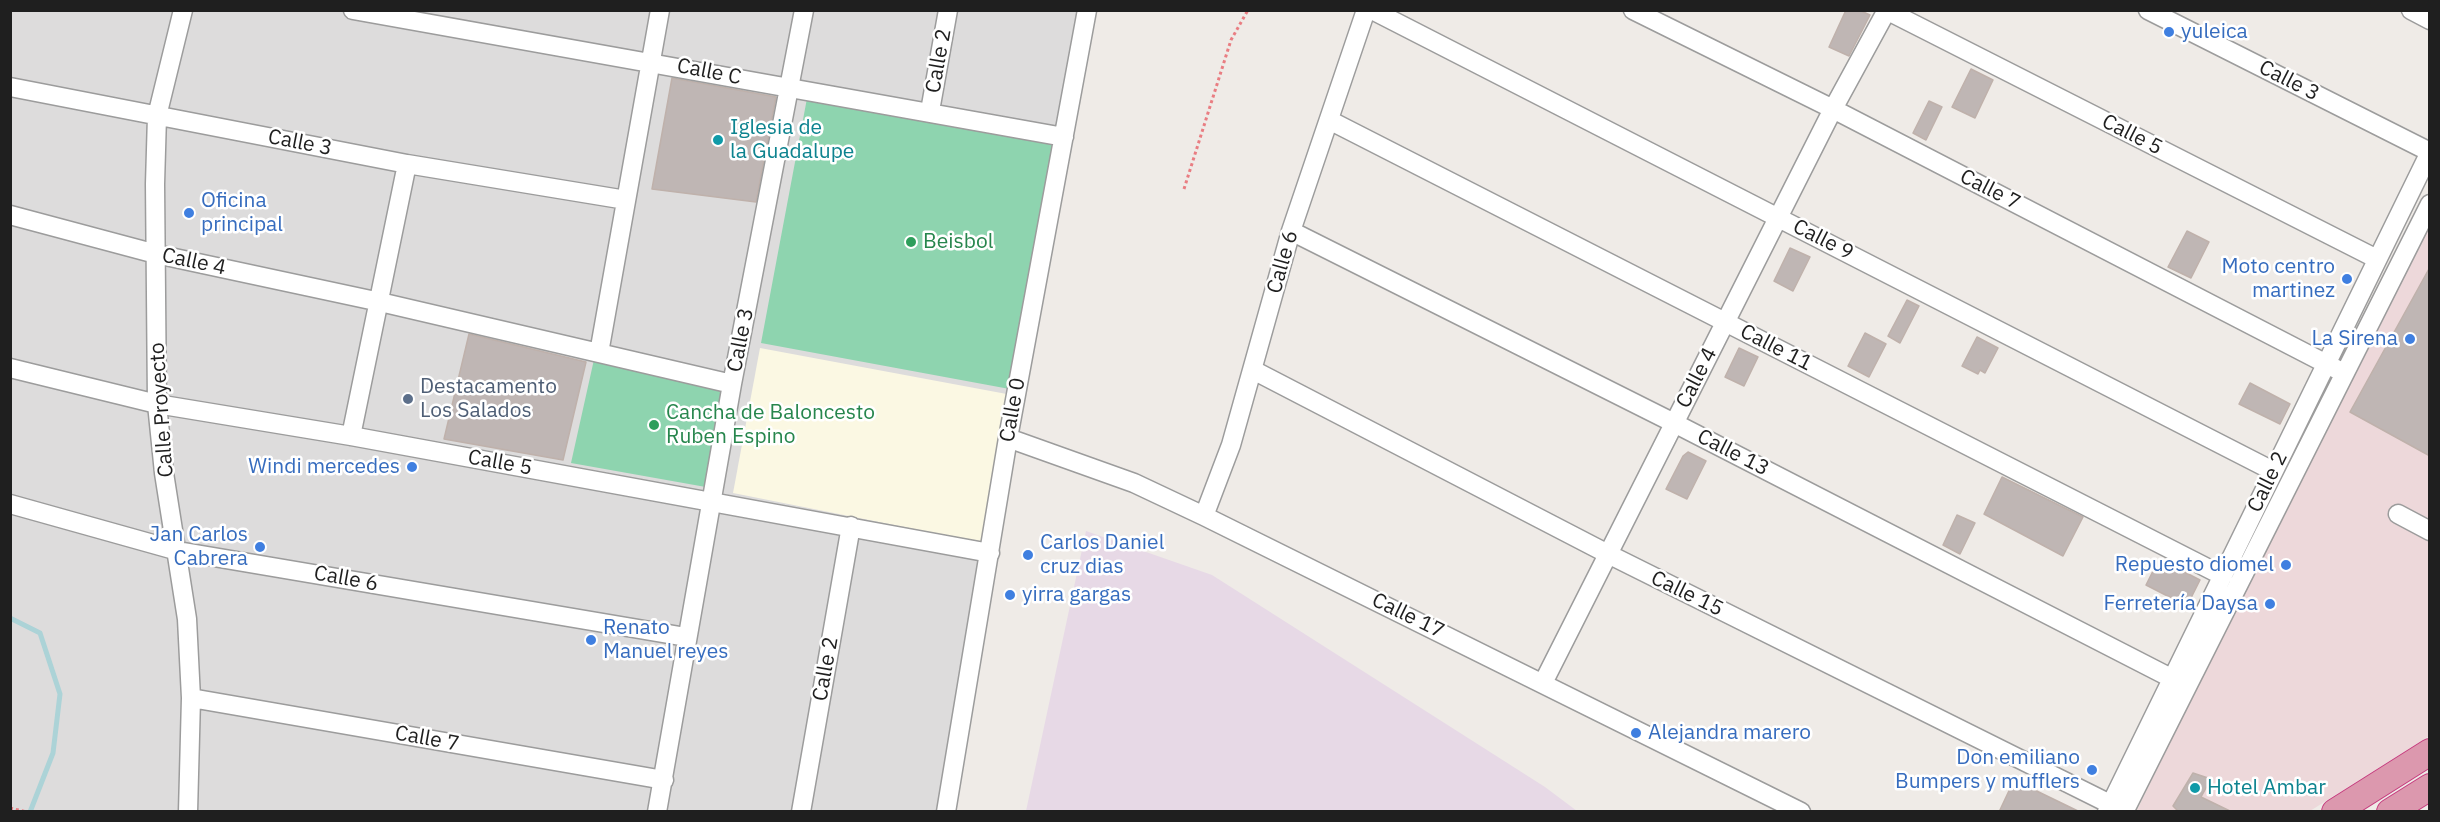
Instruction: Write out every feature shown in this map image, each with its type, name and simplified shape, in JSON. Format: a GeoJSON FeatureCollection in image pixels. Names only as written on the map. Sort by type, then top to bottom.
{"type":"FeatureCollection","features":[{"type":"Feature","properties":{"kind":"highway"},"geometry":{"type":"LineString","coordinates":[[2335,812],[2430,752]]}},
{"type":"Feature","properties":{"kind":"highway"},"geometry":{"type":"LineString","coordinates":[[2401,809],[2430,787]]}},
{"type":"Feature","properties":{"kind":"street","name":"Calle Proyecto"},"geometry":{"type":"LineString","coordinates":[[183,10],[157,116],[156,254],[157,404],[164,473],[187,619],[191,698],[188,812]]}},
{"type":"Feature","properties":{"kind":"street","name":"Calle C"},"geometry":{"type":"LineString","coordinates":[[353,10],[930,111],[1064,137]]}},
{"type":"Feature","properties":{"kind":"street"},"geometry":{"type":"LineString","coordinates":[[599,353],[660,10]]}},
{"type":"Feature","properties":{"kind":"street","name":"Calle 3"},"geometry":{"type":"LineString","coordinates":[[657,812],[732,384],[804,10]]}},
{"type":"Feature","properties":{"kind":"street","name":"Calle 2"},"geometry":{"type":"LineString","coordinates":[[930,111],[948,10]]}},
{"type":"Feature","properties":{"kind":"street","name":"Calle 0"},"geometry":{"type":"LineString","coordinates":[[946,812],[1008,438],[1087,10]]}},
{"type":"Feature","properties":{"kind":"street","name":"Calle 6"},"geometry":{"type":"LineString","coordinates":[[1204,516],[1231,445],[1291,231],[1366,10]]}},
{"type":"Feature","properties":{"kind":"street","name":"Calle 9"},"geometry":{"type":"LineString","coordinates":[[1372,10],[2273,471]]}},
{"type":"Feature","properties":{"kind":"street","name":"Calle 7"},"geometry":{"type":"LineString","coordinates":[[1633,10],[1833,109],[2344,373]]}},
{"type":"Feature","properties":{"kind":"street","name":"Calle 3"},"geometry":{"type":"LineString","coordinates":[[2148,10],[2430,152]]}},
{"type":"Feature","properties":{"kind":"street"},"geometry":{"type":"LineString","coordinates":[[2411,10],[2430,20]]}},
{"type":"Feature","properties":{"kind":"street","name":"Calle 4"},"geometry":{"type":"LineString","coordinates":[[1543,683],[1833,109],[1886,11]]}},
{"type":"Feature","properties":{"kind":"street","name":"Calle 5"},"geometry":{"type":"LineString","coordinates":[[1886,11],[2378,259]]}},
{"type":"Feature","properties":{"kind":"street","name":"Calle 3"},"geometry":{"type":"LineString","coordinates":[[10,87],[407,164],[626,200]]}},
{"type":"Feature","properties":{"kind":"street","name":"Calle 11"},"geometry":{"type":"LineString","coordinates":[[1329,120],[2223,576]]}},
{"type":"Feature","properties":{"kind":"street","name":"Calle 2"},"geometry":{"type":"LineString","coordinates":[[2116,810],[2172,679],[2430,152]]}},
{"type":"Feature","properties":{"kind":"street"},"geometry":{"type":"LineString","coordinates":[[351,436],[407,164]]}},
{"type":"Feature","properties":{"kind":"street","name":"Calle 2"},"geometry":{"type":"LineString","coordinates":[[2116,810],[2430,204]]}},
{"type":"Feature","properties":{"kind":"street","name":"Calle 4"},"geometry":{"type":"LineString","coordinates":[[10,215],[156,254],[380,302],[732,384]]}},
{"type":"Feature","properties":{"kind":"street","name":"Calle 13"},"geometry":{"type":"LineString","coordinates":[[1291,231],[1674,423],[2172,679]]}},
{"type":"Feature","properties":{"kind":"street","name":"Calle 5"},"geometry":{"type":"LineString","coordinates":[[10,368],[157,404],[351,436],[990,553]]}},
{"type":"Feature","properties":{"kind":"street","name":"Calle 15"},"geometry":{"type":"LineString","coordinates":[[1253,370],[1608,554],[2116,810]]}},
{"type":"Feature","properties":{"kind":"street","name":"Calle 17"},"geometry":{"type":"LineString","coordinates":[[1008,438],[1134,483],[1204,516],[1801,812]]}},
{"type":"Feature","properties":{"kind":"street","name":"Calle 6"},"geometry":{"type":"LineString","coordinates":[[10,504],[178,551],[686,637]]}},
{"type":"Feature","properties":{"kind":"street"},"geometry":{"type":"LineString","coordinates":[[2398,514],[2430,531]]}},
{"type":"Feature","properties":{"kind":"street","name":"Calle 2"},"geometry":{"type":"LineString","coordinates":[[801,812],[851,526]]}},
{"type":"Feature","properties":{"kind":"street","name":"Calle 7"},"geometry":{"type":"LineString","coordinates":[[191,698],[664,780]]}},
{"type":"Feature","properties":{"kind":"path"},"geometry":{"type":"LineString","coordinates":[[1184,189],[1231,40],[1248,10]]}},
{"type":"Feature","properties":{"kind":"path"},"geometry":{"type":"LineString","coordinates":[[10,808],[27,811]]}},
{"type":"Feature","properties":{"kind":"shaded area"},"geometry":{"type":"Polygon","coordinates":[[[10,11],[1088,11],[945,811],[11,811],[10,11]]]}},
{"type":"Feature","properties":{"kind":"shaded area"},"geometry":{"type":"Polygon","coordinates":[[[2429,211],[2429,736],[2310,811],[2136,812],[2429,211]]]}},
{"type":"Feature","properties":{"kind":"shaded area"},"geometry":{"type":"Polygon","coordinates":[[[760,348],[1012,395],[985,543],[733,493],[760,348]]]}},
{"type":"Feature","properties":{"kind":"shaded area"},"geometry":{"type":"Polygon","coordinates":[[[1086,531],[1212,575],[1545,787],[1577,811],[1026,811],[1086,531]]]}},
{"type":"Feature","properties":{"kind":"green space","name":"Beisbol"},"geometry":{"type":"Polygon","coordinates":[[[808,93],[1058,140],[1015,390],[761,343],[808,93]]]}},
{"type":"Feature","properties":{"kind":"green space","name":"Cancha de Baloncesto Ruben Espino"},"geometry":{"type":"Polygon","coordinates":[[[595,355],[735,387],[717,489],[571,463],[595,355]]]}},
{"type":"Feature","properties":{"kind":"building"},"geometry":{"type":"Polygon","coordinates":[[[1846,10],[1859,10],[1870,15],[1849,56],[1829,47],[1846,10]]]}},
{"type":"Feature","properties":{"kind":"building"},"geometry":{"type":"Polygon","coordinates":[[[1971,69],[1993,80],[1975,118],[1952,107],[1971,69]]]}},
{"type":"Feature","properties":{"kind":"building","name":"Iglesia de la Guadalupe"},"geometry":{"type":"Polygon","coordinates":[[[672,78],[776,97],[756,202],[652,189],[672,78]]]}},
{"type":"Feature","properties":{"kind":"building"},"geometry":{"type":"Polygon","coordinates":[[[1929,101],[1942,107],[1926,140],[1913,133],[1929,101]]]}},
{"type":"Feature","properties":{"kind":"building"},"geometry":{"type":"Polygon","coordinates":[[[2187,231],[2209,242],[2191,278],[2168,267],[2187,231]]]}},
{"type":"Feature","properties":{"kind":"building"},"geometry":{"type":"Polygon","coordinates":[[[1790,248],[1810,257],[1793,291],[1774,281],[1790,248]]]}},
{"type":"Feature","properties":{"kind":"building","name":"La Sirena"},"geometry":{"type":"Polygon","coordinates":[[[2430,267],[2430,456],[2350,412],[2430,267]]]}},
{"type":"Feature","properties":{"kind":"building"},"geometry":{"type":"Polygon","coordinates":[[[1907,300],[1919,306],[1900,343],[1888,336],[1907,300]]]}},
{"type":"Feature","properties":{"kind":"building"},"geometry":{"type":"Polygon","coordinates":[[[1865,333],[1886,344],[1869,377],[1848,366],[1865,333]]]}},
{"type":"Feature","properties":{"kind":"building"},"geometry":{"type":"Polygon","coordinates":[[[469,334],[586,362],[563,460],[444,439],[469,334]]]}},
{"type":"Feature","properties":{"kind":"building"},"geometry":{"type":"Polygon","coordinates":[[[1977,337],[1998,348],[1985,373],[1980,370],[1978,374],[1962,366],[1977,337]]]}},
{"type":"Feature","properties":{"kind":"building"},"geometry":{"type":"Polygon","coordinates":[[[1739,348],[1758,357],[1744,386],[1725,377],[1739,348]]]}},
{"type":"Feature","properties":{"kind":"building"},"geometry":{"type":"Polygon","coordinates":[[[2250,383],[2290,404],[2280,424],[2239,404],[2250,383]]]}},
{"type":"Feature","properties":{"kind":"building"},"geometry":{"type":"Polygon","coordinates":[[[1688,452],[1706,461],[1687,499],[1666,489],[1683,456],[1688,452]]]}},
{"type":"Feature","properties":{"kind":"building"},"geometry":{"type":"Polygon","coordinates":[[[2002,477],[2083,517],[2063,556],[1984,514],[2002,477]]]}},
{"type":"Feature","properties":{"kind":"building"},"geometry":{"type":"Polygon","coordinates":[[[1957,515],[1975,523],[1960,554],[1943,545],[1957,515]]]}},
{"type":"Feature","properties":{"kind":"building"},"geometry":{"type":"Polygon","coordinates":[[[2159,559],[2200,580],[2187,606],[2146,585],[2159,559]]]}},
{"type":"Feature","properties":{"kind":"building","name":"Hotel Ambar"},"geometry":{"type":"Polygon","coordinates":[[[2193,773],[2211,779],[2201,797],[2232,812],[2179,812],[2173,806],[2193,773]]]}},
{"type":"Feature","properties":{"kind":"building"},"geometry":{"type":"Polygon","coordinates":[[[2014,780],[2080,812],[1999,812],[2014,780]]]}},
{"type":"Feature","properties":{"kind":"waterway"},"geometry":{"type":"LineString","coordinates":[[10,618],[40,633],[60,694],[53,753],[30,812]]}},
{"type":"Feature","properties":{"kind":"place","name":"yuleica"},"geometry":{"type":"Point","coordinates":[2169,32]}},
{"type":"Feature","properties":{"kind":"place","name":"Iglesia de la Guadalupe"},"geometry":{"type":"Point","coordinates":[718,140]}},
{"type":"Feature","properties":{"kind":"place","name":"Oficina principal"},"geometry":{"type":"Point","coordinates":[189,213]}},
{"type":"Feature","properties":{"kind":"place","name":"Beisbol"},"geometry":{"type":"Point","coordinates":[911,242]}},
{"type":"Feature","properties":{"kind":"place","name":"Moto centro martinez"},"geometry":{"type":"Point","coordinates":[2347,279]}},
{"type":"Feature","properties":{"kind":"place","name":"La Sirena"},"geometry":{"type":"Point","coordinates":[2410,339]}},
{"type":"Feature","properties":{"kind":"place","name":"Destacamento Los Salados"},"geometry":{"type":"Point","coordinates":[408,399]}},
{"type":"Feature","properties":{"kind":"place","name":"Cancha de Baloncesto Ruben Espino"},"geometry":{"type":"Point","coordinates":[654,425]}},
{"type":"Feature","properties":{"kind":"place","name":"Windi mercedes"},"geometry":{"type":"Point","coordinates":[412,467]}},
{"type":"Feature","properties":{"kind":"place","name":"Jan Carlos Cabrera"},"geometry":{"type":"Point","coordinates":[260,547]}},
{"type":"Feature","properties":{"kind":"place","name":"Carlos Daniel cruz dias"},"geometry":{"type":"Point","coordinates":[1028,555]}},
{"type":"Feature","properties":{"kind":"place","name":"Repuesto diomel"},"geometry":{"type":"Point","coordinates":[2286,565]}},
{"type":"Feature","properties":{"kind":"place","name":"yirra gargas"},"geometry":{"type":"Point","coordinates":[1010,595]}},
{"type":"Feature","properties":{"kind":"place","name":"Ferretería Daysa"},"geometry":{"type":"Point","coordinates":[2270,604]}},
{"type":"Feature","properties":{"kind":"place","name":"Renato Manuel reyes"},"geometry":{"type":"Point","coordinates":[591,640]}},
{"type":"Feature","properties":{"kind":"place","name":"Alejandra marero"},"geometry":{"type":"Point","coordinates":[1636,733]}},
{"type":"Feature","properties":{"kind":"place","name":"Don emiliano Bumpers y mufflers"},"geometry":{"type":"Point","coordinates":[2092,770]}},
{"type":"Feature","properties":{"kind":"place","name":"Hotel Ambar"},"geometry":{"type":"Point","coordinates":[2195,788]}}]}
